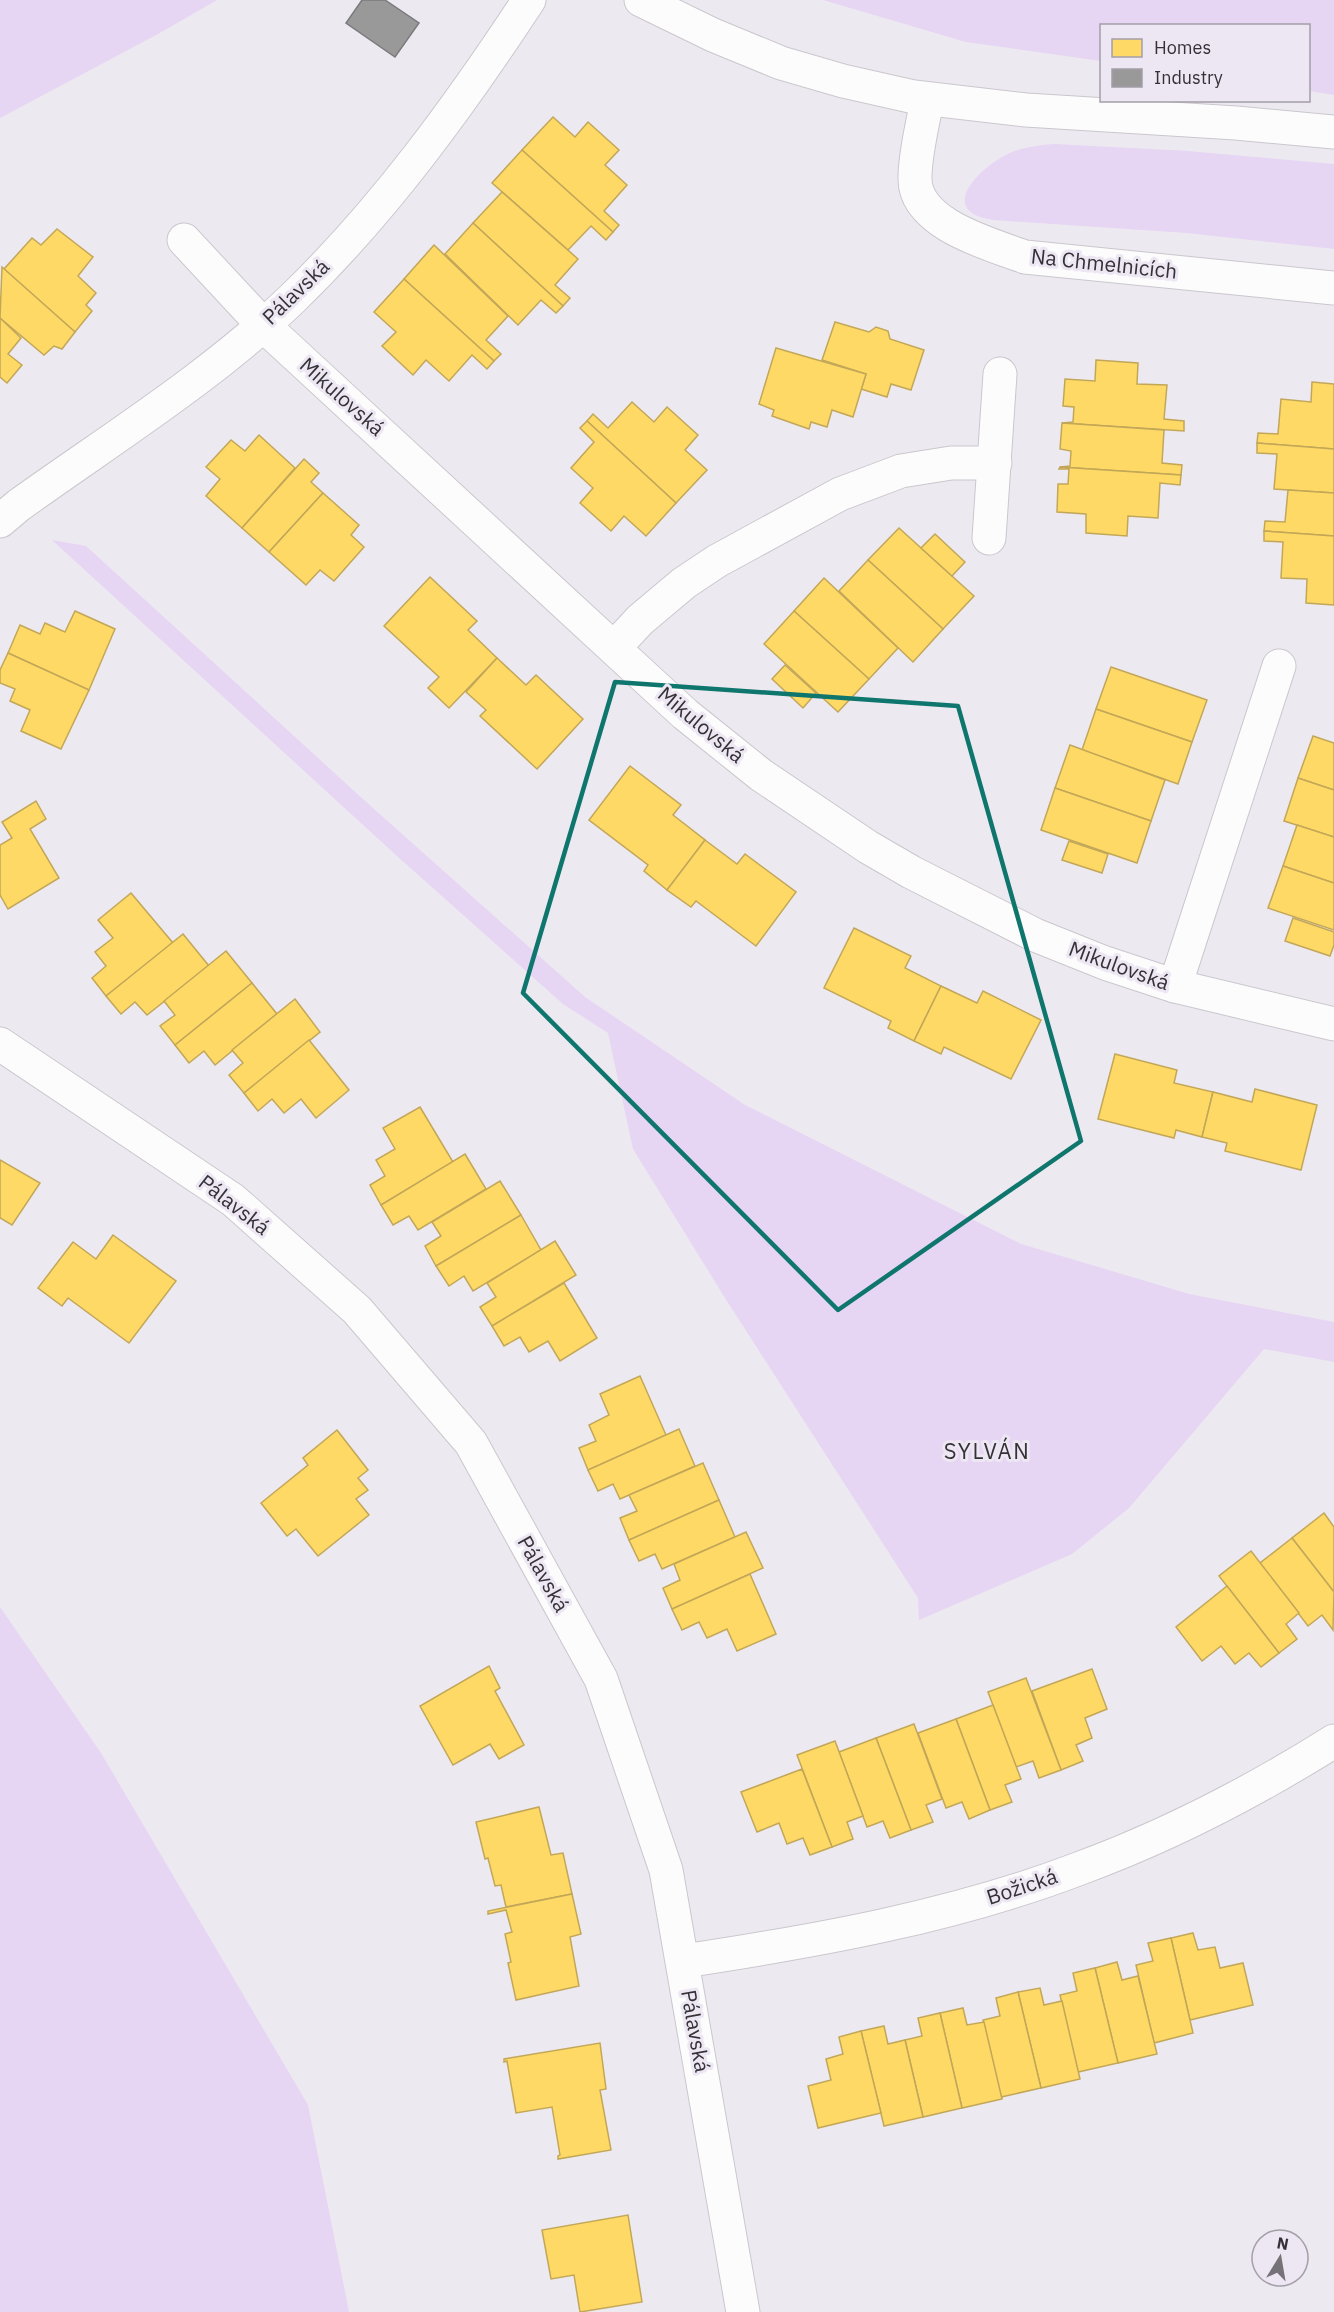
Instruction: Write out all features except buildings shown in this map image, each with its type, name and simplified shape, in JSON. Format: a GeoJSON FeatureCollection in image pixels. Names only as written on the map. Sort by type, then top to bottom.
{"type":"FeatureCollection","features":[{"type":"Feature","properties":{"kind":"street","name":"Pálavská"},"geometry":{"type":"LineString","coordinates":[[0,521],[19,505],[202,375],[263,325],[337,252],[379,204],[483,70],[529,0]]}},
{"type":"Feature","properties":{"kind":"street"},"geometry":{"type":"LineString","coordinates":[[641,0],[713,35],[782,63],[843,81],[927,99],[1048,112],[1236,123],[1334,132]]}},
{"type":"Feature","properties":{"kind":"street","name":"Na Chmelnicích"},"geometry":{"type":"LineString","coordinates":[[927,99],[915,180],[918,196],[927,210],[940,220],[979,239],[1025,257],[1334,288]]}},
{"type":"Feature","properties":{"kind":"street","name":"Mikulovská"},"geometry":{"type":"LineString","coordinates":[[184,240],[263,325],[685,714],[761,775],[911,873],[1035,935],[1105,963],[1174,986],[1334,1024]]}},
{"type":"Feature","properties":{"kind":"street"},"geometry":{"type":"LineString","coordinates":[[989,538],[1000,374]]}},
{"type":"Feature","properties":{"kind":"street"},"geometry":{"type":"LineString","coordinates":[[615,648],[640,620],[693,577],[717,561],[840,494],[901,471],[951,463],[995,463]]}},
{"type":"Feature","properties":{"kind":"street"},"geometry":{"type":"LineString","coordinates":[[1174,986],[1279,666]]}},
{"type":"Feature","properties":{"kind":"street","name":"Pálavská"},"geometry":{"type":"LineString","coordinates":[[0,1044],[233,1200],[357,1311],[471,1443],[601,1679],[666,1870],[684,1961],[743,2312]]}},
{"type":"Feature","properties":{"kind":"street","name":"Božická"},"geometry":{"type":"LineString","coordinates":[[684,1961],[744,1952],[904,1921],[996,1897],[1077,1870],[1148,1841],[1213,1810],[1275,1778],[1334,1741]]}},
{"type":"Feature","properties":{"kind":"highlighted area"},"geometry":{"type":"Polygon","coordinates":[[[615,682],[958,706],[1081,1141],[838,1310],[523,993],[615,682]]]}},
{"type":"Feature","properties":{"kind":"shaded area"},"geometry":{"type":"Polygon","coordinates":[[[0,0],[217,0],[0,118],[0,0]]]}},
{"type":"Feature","properties":{"kind":"shaded area"},"geometry":{"type":"Polygon","coordinates":[[[823,0],[1334,0],[1334,95],[1310,91],[1310,24],[1100,24],[1100,61],[966,42],[823,0]]]}},
{"type":"Feature","properties":{"kind":"shaded area"},"geometry":{"type":"Polygon","coordinates":[[[1054,144],[1188,151],[1334,164],[1334,249],[1187,233],[993,220],[975,215],[967,207],[965,198],[969,187],[988,166],[1017,150],[1054,144]]]}},
{"type":"Feature","properties":{"kind":"shaded area"},"geometry":{"type":"Polygon","coordinates":[[[52,540],[86,546],[364,800],[585,997],[745,1105],[1021,1244],[1189,1294],[1334,1322],[1334,1362],[1264,1349],[1129,1508],[1072,1554],[919,1620],[918,1598],[725,1298],[633,1149],[608,1033],[563,1004],[397,856],[52,540]]]}},
{"type":"Feature","properties":{"kind":"shaded area"},"geometry":{"type":"Polygon","coordinates":[[[0,1607],[101,1753],[308,2105],[349,2312],[0,2312],[0,1607]]]}},
{"type":"Feature","properties":{"kind":"district","name":"SYLVÁN"},"geometry":{"type":"Point","coordinates":[987,1451]}}]}
